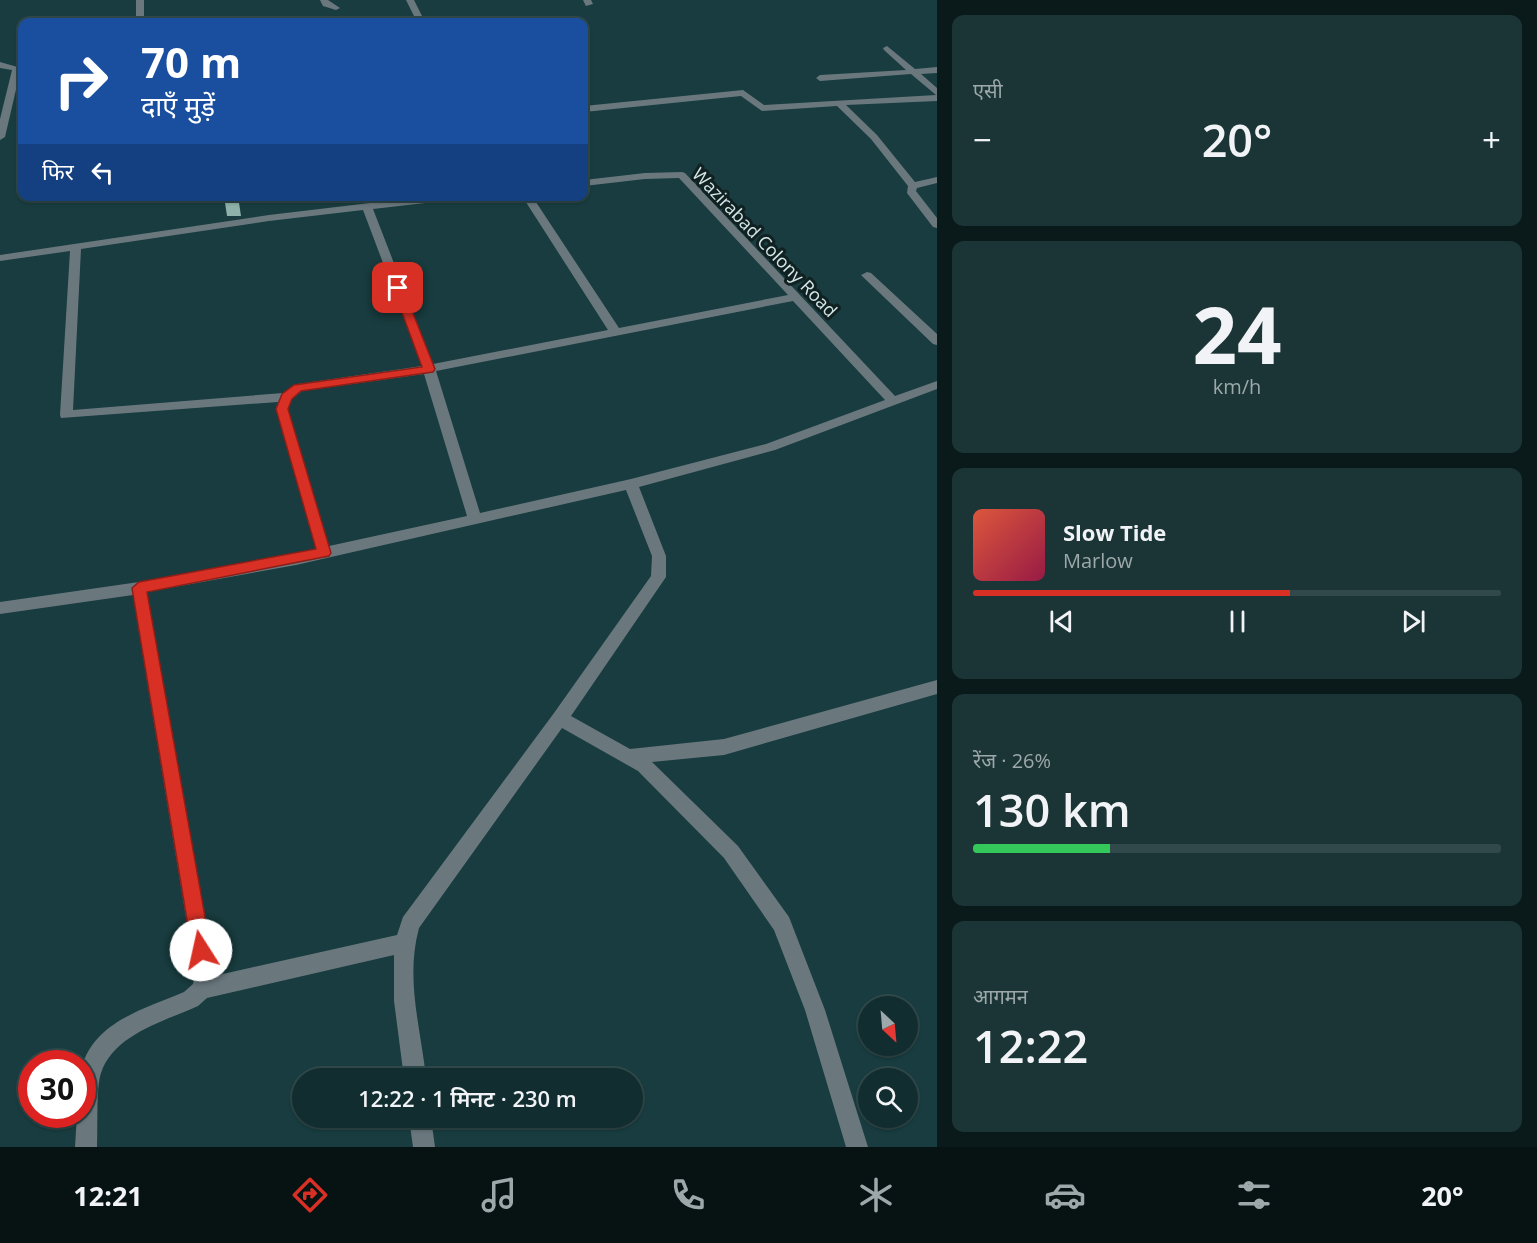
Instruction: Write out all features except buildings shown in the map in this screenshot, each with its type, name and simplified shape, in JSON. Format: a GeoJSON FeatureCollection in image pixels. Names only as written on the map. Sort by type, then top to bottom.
{"type":"FeatureCollection","features":[{"type":"Feature","properties":{"kind":"street"},"geometry":{"type":"LineString","coordinates":[[140,0],[140,18]]}},
{"type":"Feature","properties":{"kind":"street"},"geometry":{"type":"LineString","coordinates":[[324,0],[326,4],[336,8]]}},
{"type":"Feature","properties":{"kind":"street"},"geometry":{"type":"LineString","coordinates":[[410,0],[419,18]]}},
{"type":"Feature","properties":{"kind":"street"},"geometry":{"type":"LineString","coordinates":[[887,48],[937,93]]}},
{"type":"Feature","properties":{"kind":"street"},"geometry":{"type":"LineString","coordinates":[[0,65],[17,68],[0,137]]}},
{"type":"Feature","properties":{"kind":"street"},"geometry":{"type":"LineString","coordinates":[[820,78],[937,70]]}},
{"type":"Feature","properties":{"kind":"street"},"geometry":{"type":"LineString","coordinates":[[588,109],[743,93],[762,108],[937,98]]}},
{"type":"Feature","properties":{"kind":"street"},"geometry":{"type":"LineString","coordinates":[[839,103],[874,137],[913,186]]}},
{"type":"Feature","properties":{"kind":"street","name":"Wazirabad Colony Road"},"geometry":{"type":"LineString","coordinates":[[588,183],[645,176],[682,175],[893,401]]}},
{"type":"Feature","properties":{"kind":"street"},"geometry":{"type":"LineString","coordinates":[[913,186],[937,180]]}},
{"type":"Feature","properties":{"kind":"street"},"geometry":{"type":"LineString","coordinates":[[913,186],[911,191],[937,225]]}},
{"type":"Feature","properties":{"kind":"street"},"geometry":{"type":"LineString","coordinates":[[0,258],[208,226],[412,201]]}},
{"type":"Feature","properties":{"kind":"street"},"geometry":{"type":"LineString","coordinates":[[530,201],[616,333]]}},
{"type":"Feature","properties":{"kind":"street"},"geometry":{"type":"LineString","coordinates":[[367,207],[429,369],[475,519]]}},
{"type":"Feature","properties":{"kind":"street"},"geometry":{"type":"LineString","coordinates":[[76,246],[66,416],[286,397],[298,388],[429,369],[796,297]]}},
{"type":"Feature","properties":{"kind":"street"},"geometry":{"type":"LineString","coordinates":[[867,275],[937,341]]}},
{"type":"Feature","properties":{"kind":"street"},"geometry":{"type":"LineString","coordinates":[[0,608],[139,588],[324,553],[631,484],[771,447],[937,385]]}},
{"type":"Feature","properties":{"kind":"street"},"geometry":{"type":"LineString","coordinates":[[286,397],[282,409],[324,553]]}},
{"type":"Feature","properties":{"kind":"street"},"geometry":{"type":"LineString","coordinates":[[414,1068],[401,967],[404,943],[410,924],[560,718],[658,577],[659,556],[631,484]]}},
{"type":"Feature","properties":{"kind":"street"},"geometry":{"type":"LineString","coordinates":[[139,588],[205,972],[202,989]]}},
{"type":"Feature","properties":{"kind":"street"},"geometry":{"type":"LineString","coordinates":[[628,757],[724,747],[937,687]]}},
{"type":"Feature","properties":{"kind":"street"},"geometry":{"type":"LineString","coordinates":[[560,718],[644,766],[731,852],[782,924],[815,1010],[856,1147]]}},
{"type":"Feature","properties":{"kind":"street"},"geometry":{"type":"LineString","coordinates":[[86,1147],[90,1072],[102,1049],[123,1029],[191,999],[202,989],[404,943]]}},
{"type":"Feature","properties":{"kind":"street"},"geometry":{"type":"LineString","coordinates":[[421,1128],[424,1147]]}},
{"type":"Feature","properties":{"kind":"route"},"geometry":{"type":"LineString","coordinates":[[201,950],[139,588],[324,553],[282,409],[286,397],[298,388],[429,369],[398,288]]}}]}
